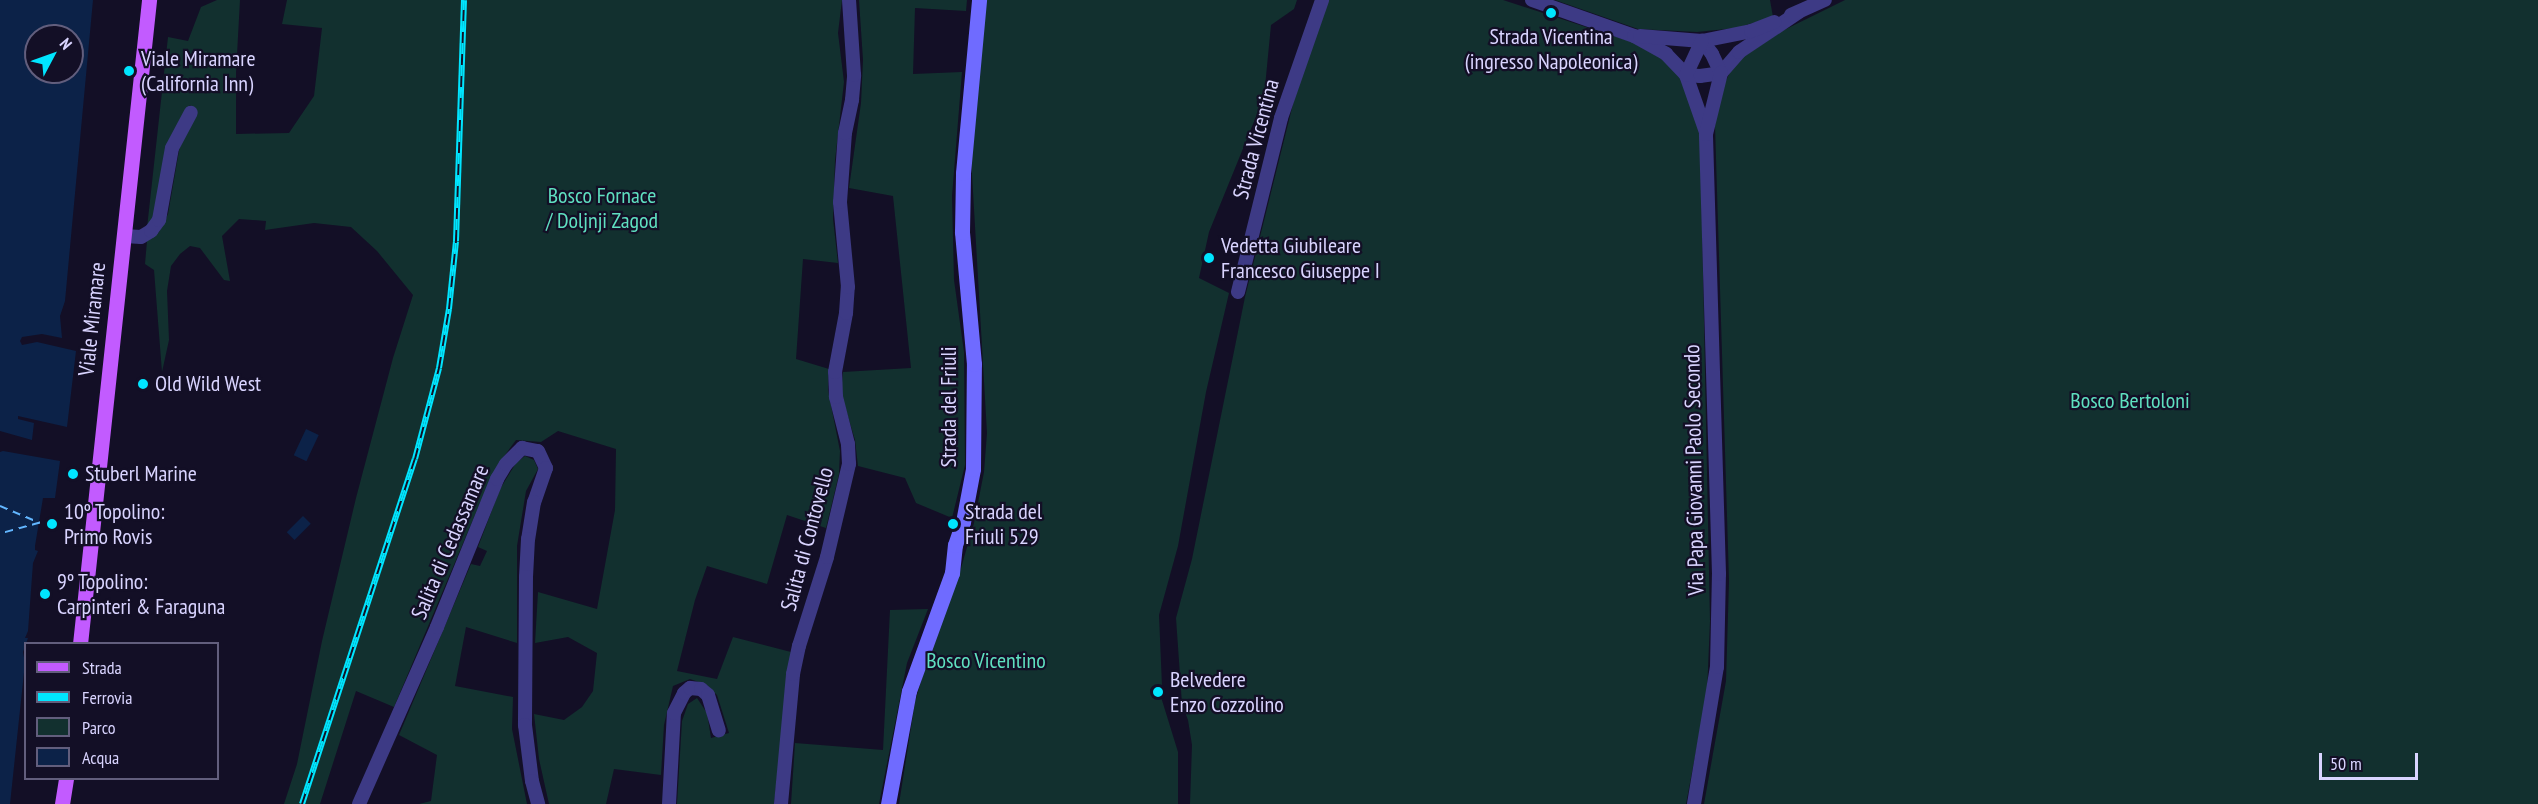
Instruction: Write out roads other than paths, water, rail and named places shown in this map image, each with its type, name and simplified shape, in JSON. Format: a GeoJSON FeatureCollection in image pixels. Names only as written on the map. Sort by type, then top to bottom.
{"type":"FeatureCollection","features":[{"type":"Feature","properties":{"kind":"main road","name":"Viale Miramare"},"geometry":{"type":"LineString","coordinates":[[80,642],[149,0]]}},
{"type":"Feature","properties":{"kind":"main road","name":"Strada del Friuli"},"geometry":{"type":"LineString","coordinates":[[888,804],[909,691],[952,573],[955,545],[965,513],[973,469],[974,364],[962,232],[963,172],[979,0]]}},
{"type":"Feature","properties":{"kind":"main road"},"geometry":{"type":"LineString","coordinates":[[62,804],[66,780]]}},
{"type":"Feature","properties":{"kind":"street","name":"Salita di Contovello"},"geometry":{"type":"LineString","coordinates":[[782,804],[797,656],[827,558],[849,464],[844,423],[836,397],[835,372],[846,313],[848,287],[840,202],[845,133],[852,100],[854,75],[849,0]]}},
{"type":"Feature","properties":{"kind":"street","name":"Strada Vicentina"},"geometry":{"type":"LineString","coordinates":[[1238,292],[1281,118],[1322,0]]}},
{"type":"Feature","properties":{"kind":"street"},"geometry":{"type":"LineString","coordinates":[[1532,0],[1634,36],[1665,54],[1686,75],[1700,76],[1721,73],[1739,52],[1799,12]]}},
{"type":"Feature","properties":{"kind":"street"},"geometry":{"type":"LineString","coordinates":[[1634,36],[1702,41],[1751,31],[1825,0]]}},
{"type":"Feature","properties":{"kind":"street"},"geometry":{"type":"LineString","coordinates":[[1702,41],[1721,73]]}},
{"type":"Feature","properties":{"kind":"street"},"geometry":{"type":"LineString","coordinates":[[1686,75],[1702,41]]}},
{"type":"Feature","properties":{"kind":"street","name":"Via Papa Giovanni Paolo Secondo"},"geometry":{"type":"LineString","coordinates":[[1706,134],[1721,73]]}},
{"type":"Feature","properties":{"kind":"street","name":"Via Papa Giovanni Paolo Secondo"},"geometry":{"type":"LineString","coordinates":[[1686,75],[1696,98],[1706,134],[1719,574],[1717,668],[1694,804]]}},
{"type":"Feature","properties":{"kind":"street"},"geometry":{"type":"LineString","coordinates":[[124,236],[141,237],[151,231],[159,220],[172,148],[191,113]]}},
{"type":"Feature","properties":{"kind":"street","name":"Salita di Cedassamare"},"geometry":{"type":"LineString","coordinates":[[359,804],[437,627],[497,479],[506,464],[522,448],[538,451],[546,468],[534,502],[528,538],[526,577],[525,725],[532,781],[538,804]]}},
{"type":"Feature","properties":{"kind":"street"},"geometry":{"type":"LineString","coordinates":[[669,804],[674,713],[684,693],[690,688],[701,689],[708,695],[719,730]]}},
{"type":"Feature","properties":{"kind":"water"},"geometry":{"type":"Polygon","coordinates":[[[0,0],[93,0],[65,301],[60,316],[62,338],[42,334],[22,337],[20,341],[22,345],[37,342],[76,351],[67,427],[18,416],[18,419],[34,423],[32,440],[0,431],[0,0]]]}},
{"type":"Feature","properties":{"kind":"water"},"geometry":{"type":"Polygon","coordinates":[[[306,429],[319,435],[306,461],[294,455],[306,429]]]}},
{"type":"Feature","properties":{"kind":"water"},"geometry":{"type":"Polygon","coordinates":[[[0,452],[60,461],[55,498],[43,498],[35,546],[35,550],[38,551],[33,563],[28,631],[25,638],[28,638],[27,642],[24,642],[24,672],[10,804],[0,804],[0,452]]]}},
{"type":"Feature","properties":{"kind":"water"},"geometry":{"type":"Polygon","coordinates":[[[303,516],[311,524],[295,540],[287,532],[303,516]]]}},
{"type":"Feature","properties":{"kind":"railway"},"geometry":{"type":"LineString","coordinates":[[302,804],[415,459],[439,368],[449,309],[456,241],[464,0]]}},
{"type":"Feature","properties":{"kind":"place","name":"Strada Vicentina (ingresso Napoleonica)"},"geometry":{"type":"Point","coordinates":[1551,13]}},
{"type":"Feature","properties":{"kind":"place","name":"Viale Miramare (California Inn)"},"geometry":{"type":"Point","coordinates":[129,71]}},
{"type":"Feature","properties":{"kind":"place","name":"Vedetta Giubileare Francesco Giuseppe I"},"geometry":{"type":"Point","coordinates":[1209,258]}},
{"type":"Feature","properties":{"kind":"place","name":"Old Wild West"},"geometry":{"type":"Point","coordinates":[143,384]}},
{"type":"Feature","properties":{"kind":"place","name":"Stuberl Marine"},"geometry":{"type":"Point","coordinates":[73,474]}},
{"type":"Feature","properties":{"kind":"place","name":"10º Topolino: Primo Rovis"},"geometry":{"type":"Point","coordinates":[52,524]}},
{"type":"Feature","properties":{"kind":"place","name":"Strada del Friuli 529"},"geometry":{"type":"Point","coordinates":[953,524]}},
{"type":"Feature","properties":{"kind":"place","name":"9º Topolino: Carpinteri & Faraguna"},"geometry":{"type":"Point","coordinates":[45,594]}},
{"type":"Feature","properties":{"kind":"place","name":"Belvedere Enzo Cozzolino"},"geometry":{"type":"Point","coordinates":[1158,692]}},
{"type":"Feature","properties":{"kind":"park label","name":"Bosco Fornace / Doljnji Zagod"},"geometry":{"type":"Point","coordinates":[602,208]}},
{"type":"Feature","properties":{"kind":"park label","name":"Bosco Bertoloni"},"geometry":{"type":"Point","coordinates":[2130,401]}},
{"type":"Feature","properties":{"kind":"park label","name":"Bosco Vicentino"},"geometry":{"type":"Point","coordinates":[986,661]}}]}
